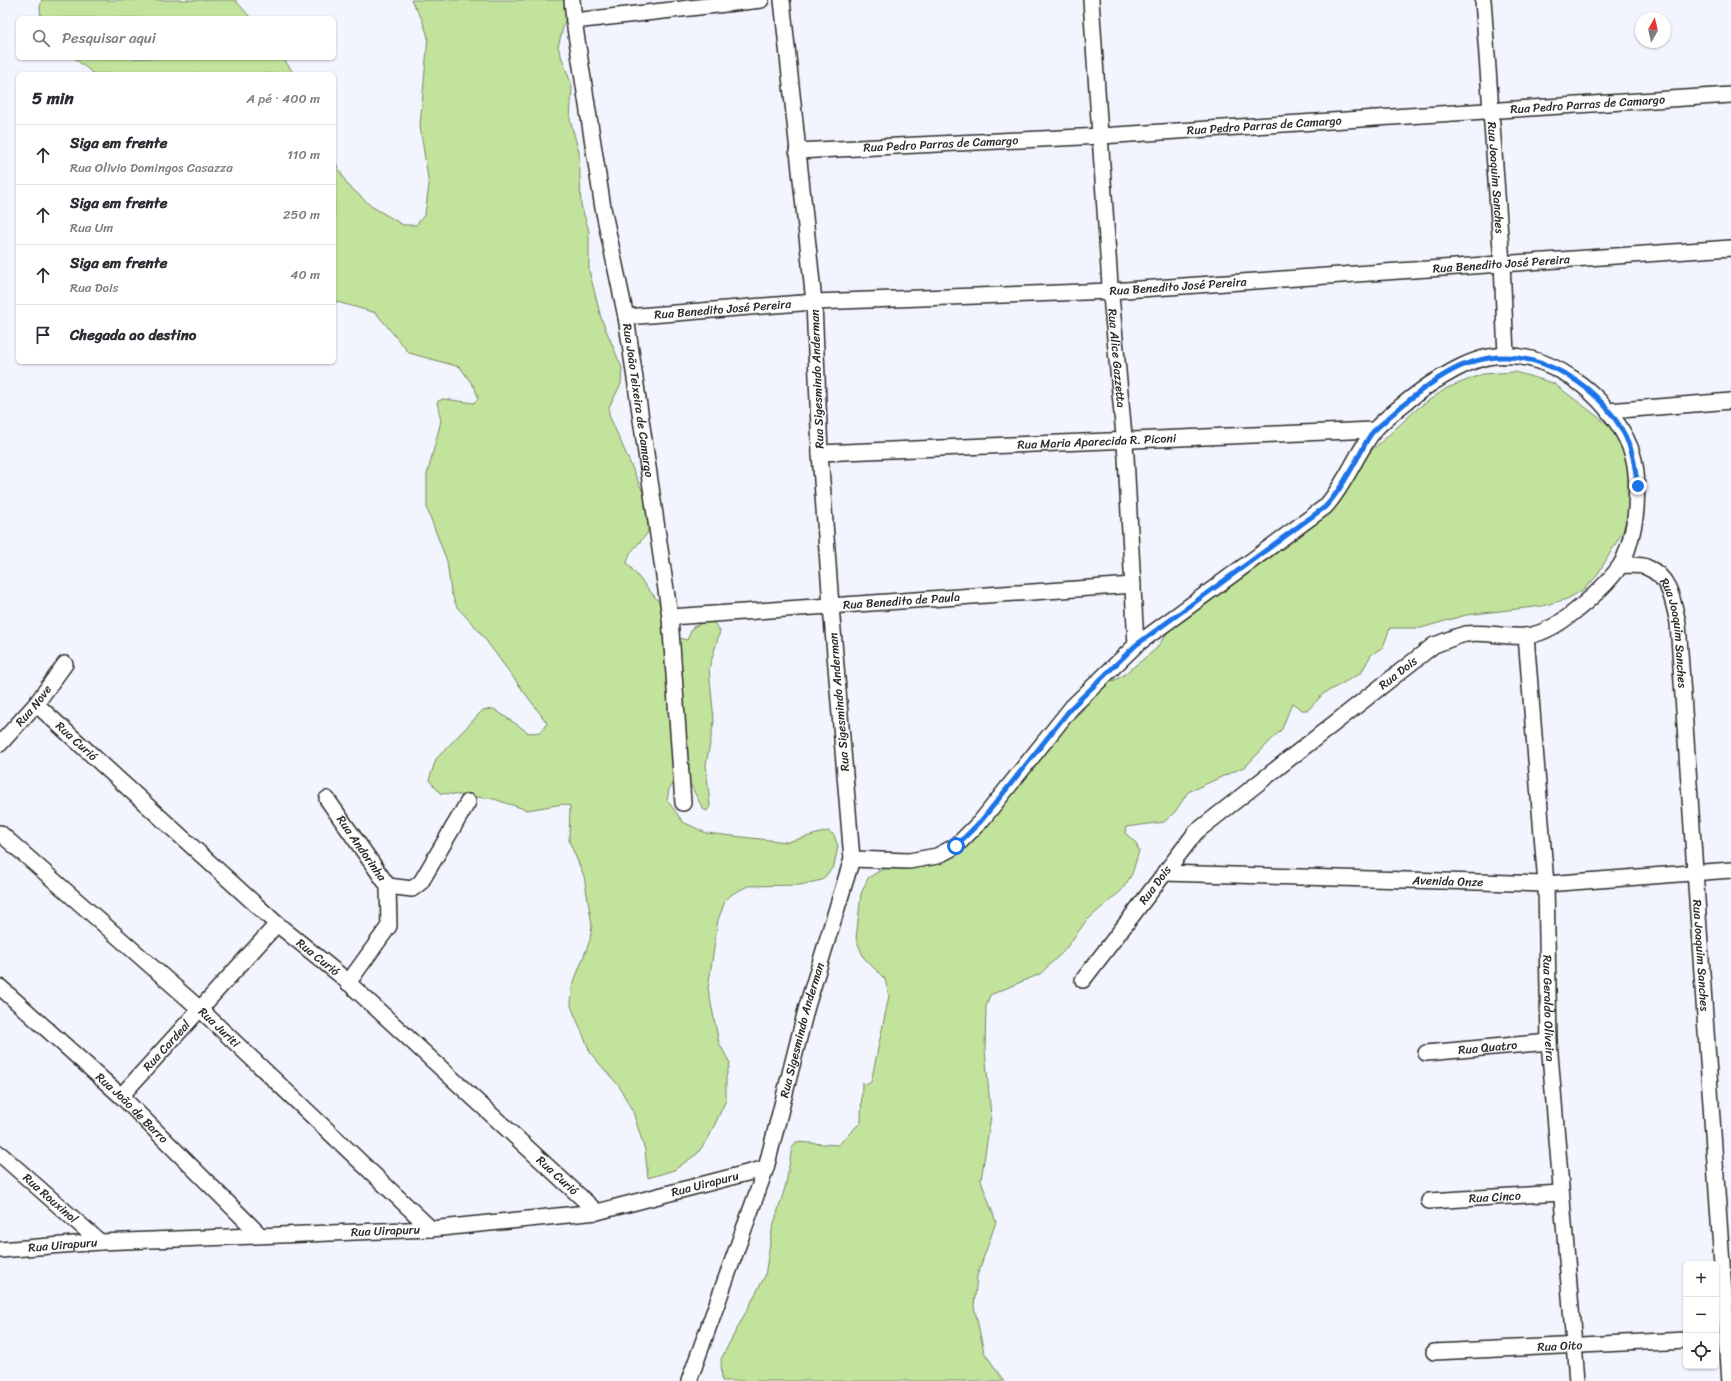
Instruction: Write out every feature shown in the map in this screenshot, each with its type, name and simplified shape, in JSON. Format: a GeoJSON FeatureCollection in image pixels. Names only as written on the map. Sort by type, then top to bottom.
{"type":"FeatureCollection","features":[{"type":"Feature","properties":{"kind":"street","name":"Rua João Teixeira de Camargo"},"geometry":{"type":"LineString","coordinates":[[572,0],[603,208],[626,317],[670,617],[683,803]]}},
{"type":"Feature","properties":{"kind":"street"},"geometry":{"type":"LineString","coordinates":[[574,21],[761,0]]}},
{"type":"Feature","properties":{"kind":"street","name":"Rua Sigesmindo Anderman"},"geometry":{"type":"LineString","coordinates":[[689,1381],[766,1168],[807,1006],[852,859],[820,453],[814,302],[782,0]]}},
{"type":"Feature","properties":{"kind":"street","name":"Rua Alice Gazzetta"},"geometry":{"type":"LineString","coordinates":[[1091,0],[1111,291],[1124,441],[1136,645]]}},
{"type":"Feature","properties":{"kind":"street","name":"Rua Joaquim Sanches"},"geometry":{"type":"LineString","coordinates":[[1483,0],[1502,263],[1506,356]]}},
{"type":"Feature","properties":{"kind":"street","name":"Rua Pedro Parras de Camargo"},"geometry":{"type":"LineString","coordinates":[[797,151],[1101,136],[1731,95]]}},
{"type":"Feature","properties":{"kind":"street","name":"Rua Benedito José Pereira"},"geometry":{"type":"LineString","coordinates":[[626,317],[814,302],[1111,291],[1731,248]]}},
{"type":"Feature","properties":{"kind":"street","name":"Rua Dois"},"geometry":{"type":"LineString","coordinates":[[1083,980],[1196,832],[1434,645],[1465,634],[1491,633],[1526,636],[1548,629],[1568,616],[1599,590],[1621,565],[1634,525],[1638,486],[1631,448],[1620,426],[1608,411],[1594,396],[1569,377],[1541,363],[1506,356],[1488,357],[1470,362],[1435,381],[1374,430]]}},
{"type":"Feature","properties":{"kind":"street"},"geometry":{"type":"LineString","coordinates":[[1608,411],[1731,401]]}},
{"type":"Feature","properties":{"kind":"street"},"geometry":{"type":"LineString","coordinates":[[852,859],[909,861],[937,856],[956,846],[981,821],[1072,707],[1136,645],[1325,507],[1336,495],[1374,430]]}},
{"type":"Feature","properties":{"kind":"street","name":"Rua Maria Aparecida R. Piconi"},"geometry":{"type":"LineString","coordinates":[[820,453],[1374,430]]}},
{"type":"Feature","properties":{"kind":"street","name":"Rua Joaquim Sanches"},"geometry":{"type":"LineString","coordinates":[[1621,565],[1645,566],[1663,577],[1672,596],[1678,623],[1696,873],[1724,1338],[1730,1381]]}},
{"type":"Feature","properties":{"kind":"street","name":"Rua Benedito de Paula"},"geometry":{"type":"LineString","coordinates":[[670,617],[1133,584]]}},
{"type":"Feature","properties":{"kind":"street","name":"Rua Geraldo Oliveira"},"geometry":{"type":"LineString","coordinates":[[1526,636],[1546,884],[1549,1042],[1577,1381]]}},
{"type":"Feature","properties":{"kind":"street","name":"Rua Nove"},"geometry":{"type":"LineString","coordinates":[[0,744],[36,704],[65,664]]}},
{"type":"Feature","properties":{"kind":"street","name":"Rua Curió"},"geometry":{"type":"LineString","coordinates":[[36,704],[277,924],[348,983],[597,1212]]}},
{"type":"Feature","properties":{"kind":"street","name":"Rua Andorinha"},"geometry":{"type":"LineString","coordinates":[[327,799],[388,886],[389,926],[348,983]]}},
{"type":"Feature","properties":{"kind":"street"},"geometry":{"type":"LineString","coordinates":[[388,886],[412,889],[420,882],[468,802]]}},
{"type":"Feature","properties":{"kind":"street","name":"Rua Juriti"},"geometry":{"type":"LineString","coordinates":[[0,834],[201,1010],[431,1229]]}},
{"type":"Feature","properties":{"kind":"street","name":"Avenida Onze"},"geometry":{"type":"LineString","coordinates":[[1164,873],[1546,884],[1731,870]]}},
{"type":"Feature","properties":{"kind":"street","name":"Rua Cardeal"},"geometry":{"type":"LineString","coordinates":[[121,1096],[201,1010],[277,924]]}},
{"type":"Feature","properties":{"kind":"street","name":"Rua João de Barro"},"geometry":{"type":"LineString","coordinates":[[0,987],[121,1096],[260,1234]]}},
{"type":"Feature","properties":{"kind":"street","name":"Rua Quatro"},"geometry":{"type":"LineString","coordinates":[[1426,1053],[1549,1042]]}},
{"type":"Feature","properties":{"kind":"street","name":"Rua Rouxinol"},"geometry":{"type":"LineString","coordinates":[[0,1154],[100,1242]]}},
{"type":"Feature","properties":{"kind":"street","name":"Rua Uirapuru"},"geometry":{"type":"LineString","coordinates":[[0,1250],[100,1242],[260,1234],[431,1229],[597,1212],[766,1168]]}},
{"type":"Feature","properties":{"kind":"street","name":"Rua Cinco"},"geometry":{"type":"LineString","coordinates":[[1428,1201],[1561,1193]]}},
{"type":"Feature","properties":{"kind":"street","name":"Rua Oito"},"geometry":{"type":"LineString","coordinates":[[1434,1352],[1574,1344],[1683,1340]]}},
{"type":"Feature","properties":{"kind":"green space"},"geometry":{"type":"Polygon","coordinates":[[[42,0],[235,0],[249,16],[41,16],[40,7],[42,0]]]}},
{"type":"Feature","properties":{"kind":"green space"},"geometry":{"type":"Polygon","coordinates":[[[411,0],[570,0],[558,47],[572,86],[570,120],[579,152],[581,205],[589,231],[589,270],[601,318],[622,368],[621,384],[609,407],[609,415],[652,513],[647,534],[630,553],[627,563],[663,607],[679,638],[687,640],[693,627],[705,622],[714,623],[720,631],[709,669],[714,721],[706,765],[710,806],[707,811],[703,809],[687,778],[682,775],[669,789],[667,800],[683,822],[706,833],[787,842],[828,831],[834,835],[838,846],[834,866],[822,880],[800,885],[748,886],[732,894],[725,901],[718,920],[708,989],[719,1043],[730,1063],[726,1077],[726,1100],[709,1137],[697,1154],[674,1170],[648,1178],[645,1150],[633,1112],[619,1086],[591,1054],[571,1006],[572,987],[590,940],[592,925],[584,876],[569,841],[570,806],[563,804],[527,810],[494,799],[440,793],[429,780],[436,759],[483,710],[494,709],[529,733],[541,732],[547,723],[479,631],[457,607],[451,592],[447,561],[427,509],[427,475],[441,421],[437,402],[443,399],[474,403],[478,398],[475,388],[460,367],[409,353],[376,313],[336,302],[336,164],[347,184],[371,206],[403,225],[416,225],[425,214],[429,185],[420,126],[428,37],[422,19],[411,0]]]}},
{"type":"Feature","properties":{"kind":"green space"},"geometry":{"type":"Polygon","coordinates":[[[76,60],[284,60],[293,72],[92,72],[76,60]]]}},
{"type":"Feature","properties":{"kind":"green space"},"geometry":{"type":"Polygon","coordinates":[[[1515,372],[1553,383],[1618,432],[1629,450],[1632,499],[1623,531],[1596,577],[1583,590],[1567,599],[1542,606],[1466,615],[1421,628],[1390,628],[1383,647],[1371,655],[1361,673],[1323,694],[1308,710],[1302,710],[1292,703],[1282,729],[1246,766],[1188,792],[1175,812],[1164,822],[1126,827],[1125,833],[1136,843],[1139,851],[1132,874],[1122,890],[1086,921],[1064,951],[1040,974],[990,995],[986,1006],[985,1050],[991,1116],[981,1180],[996,1222],[977,1276],[974,1306],[984,1352],[1004,1381],[722,1381],[721,1359],[765,1276],[772,1230],[786,1184],[792,1148],[796,1142],[838,1145],[861,1122],[862,1082],[866,1085],[871,1082],[889,996],[885,979],[864,958],[856,939],[861,894],[868,878],[886,867],[929,864],[1061,728],[1083,710],[1091,691],[1121,677],[1156,649],[1193,596],[1296,536],[1368,454],[1418,408],[1447,388],[1483,374],[1515,372]]]}},
{"type":"Feature","properties":{"kind":"route"},"geometry":{"type":"LineString","coordinates":[[956,846],[981,821],[1072,707],[1136,645],[1325,507],[1336,495],[1374,430],[1404,404],[1435,381],[1470,362],[1488,357],[1506,356],[1524,358],[1541,363],[1569,377],[1594,396],[1620,426],[1631,448],[1638,486]]}}]}
